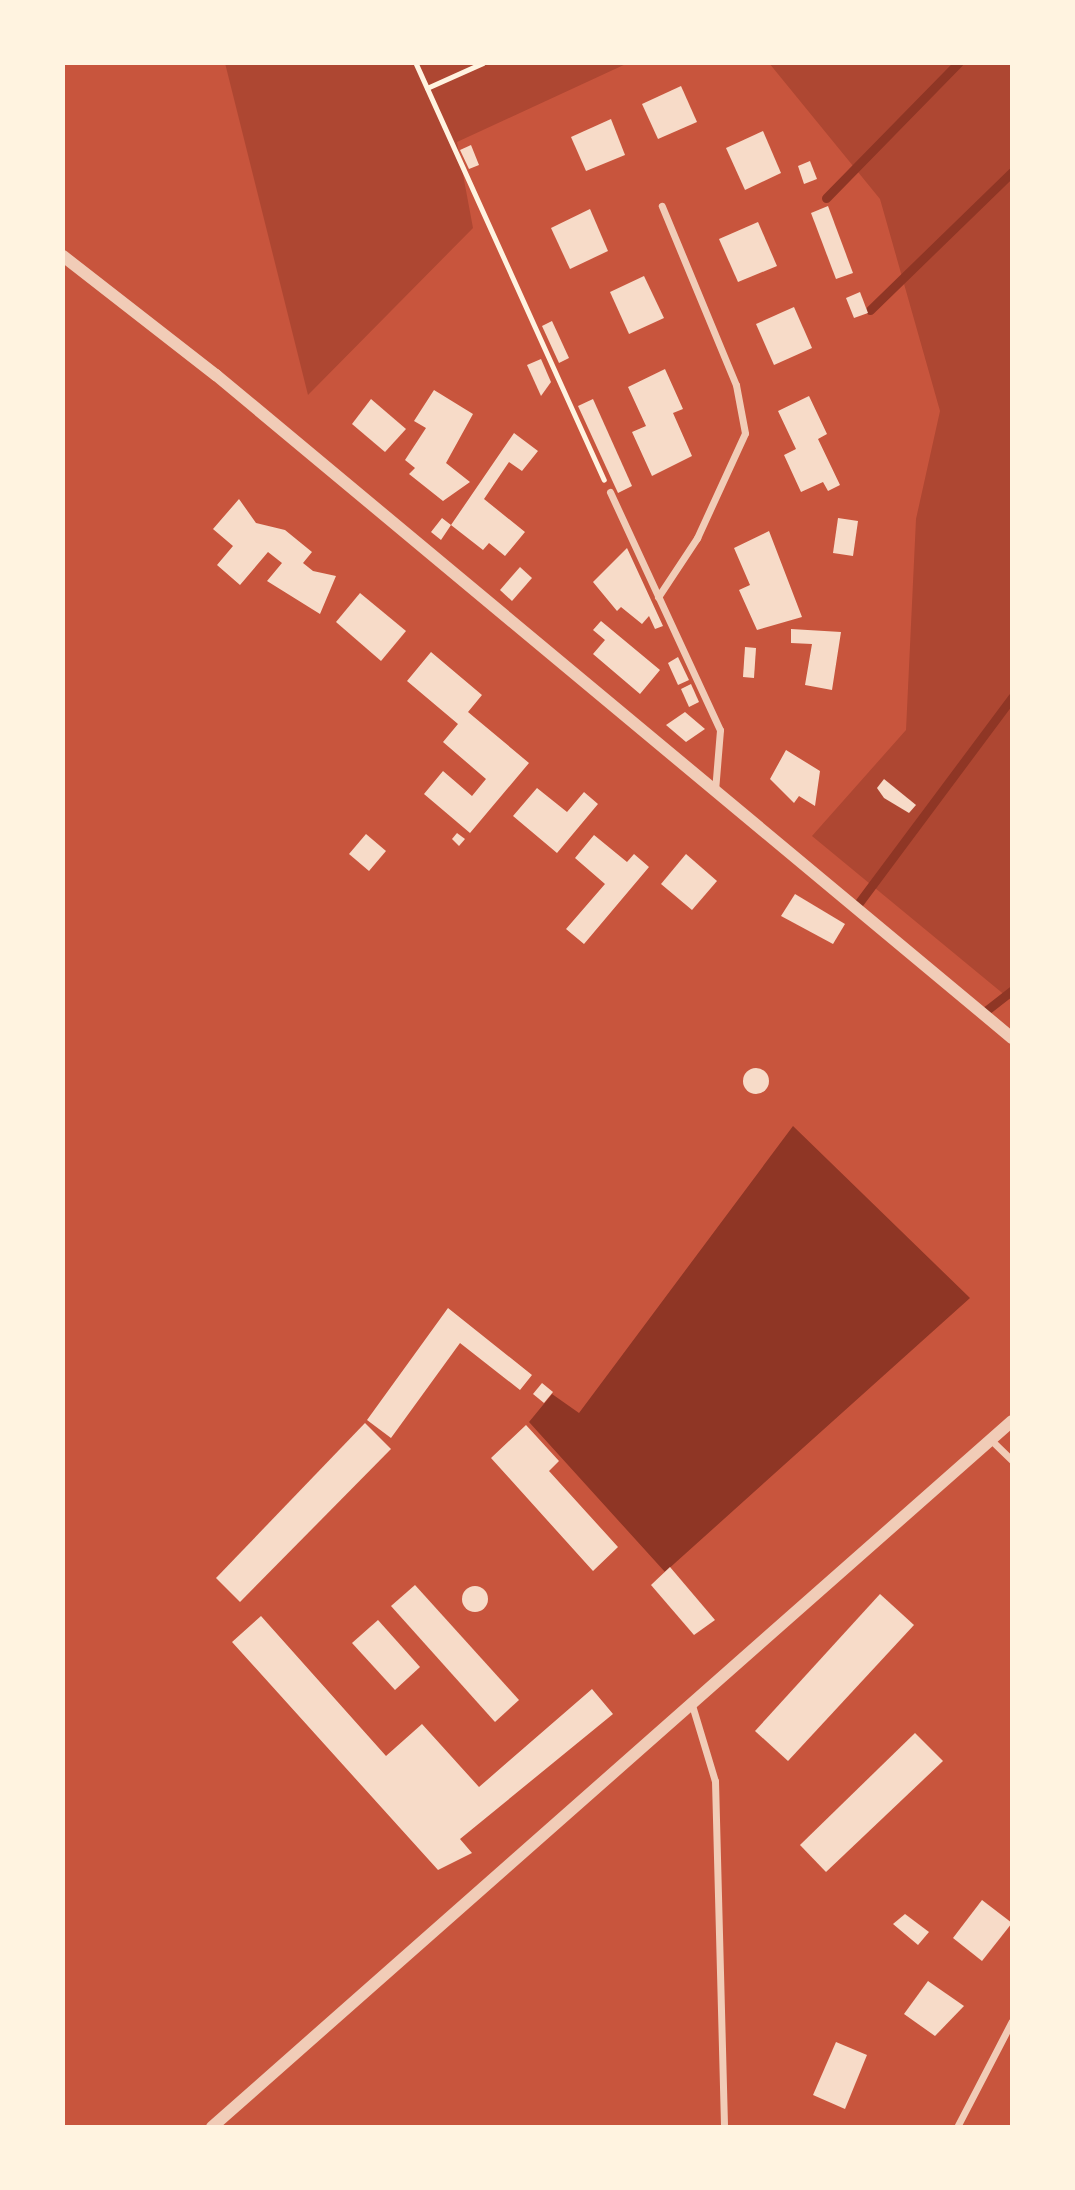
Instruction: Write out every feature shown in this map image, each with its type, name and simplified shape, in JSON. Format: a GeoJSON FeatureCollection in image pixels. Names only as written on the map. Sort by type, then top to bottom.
{"type":"FeatureCollection","features":[{"type":"Feature","properties":{"kind":"street"},"geometry":{"type":"LineString","coordinates":[[658,597],[697,538],[745,433],[736,384],[662,206]]}},
{"type":"Feature","properties":{"kind":"street"},"geometry":{"type":"LineString","coordinates":[[63,256],[216,375],[714,795],[1012,1038]]}},
{"type":"Feature","properties":{"kind":"street"},"geometry":{"type":"LineString","coordinates":[[610,492],[720,730],[714,795]]}},
{"type":"Feature","properties":{"kind":"street"},"geometry":{"type":"LineString","coordinates":[[212,2127],[1012,1421]]}},
{"type":"Feature","properties":{"kind":"street"},"geometry":{"type":"LineString","coordinates":[[991,1440],[1012,1460]]}},
{"type":"Feature","properties":{"kind":"street"},"geometry":{"type":"LineString","coordinates":[[692,1705],[715,1780],[724,2127]]}},
{"type":"Feature","properties":{"kind":"street"},"geometry":{"type":"LineString","coordinates":[[957,2127],[1012,2021]]}},
{"type":"Feature","properties":{"kind":"path"},"geometry":{"type":"LineString","coordinates":[[416,63],[610,492]]}},
{"type":"Feature","properties":{"kind":"path"},"geometry":{"type":"LineString","coordinates":[[427,88],[482,63]]}},
{"type":"Feature","properties":{"kind":"shaded area"},"geometry":{"type":"Polygon","coordinates":[[[225,63],[628,63],[457,142],[473,228],[308,395],[225,63]]]}},
{"type":"Feature","properties":{"kind":"shaded area"},"geometry":{"type":"Polygon","coordinates":[[[769,63],[1012,63],[1012,1001],[812,836],[906,730],[916,519],[940,411],[880,199],[769,63]]]}},
{"type":"Feature","properties":{"kind":"shaded area"},"geometry":{"type":"Polygon","coordinates":[[[793,1126],[970,1298],[665,1572],[529,1422],[552,1394],[579,1413],[793,1126]]]}},
{"type":"Feature","properties":{"kind":"building"},"geometry":{"type":"Polygon","coordinates":[[[681,86],[697,122],[658,139],[642,104],[681,86]]]}},
{"type":"Feature","properties":{"kind":"building"},"geometry":{"type":"Polygon","coordinates":[[[611,119],[625,155],[586,171],[571,137],[611,119]]]}},
{"type":"Feature","properties":{"kind":"building"},"geometry":{"type":"Polygon","coordinates":[[[763,131],[781,173],[745,190],[726,148],[763,131]]]}},
{"type":"Feature","properties":{"kind":"building"},"geometry":{"type":"Polygon","coordinates":[[[471,145],[479,165],[469,169],[460,150],[471,145]]]}},
{"type":"Feature","properties":{"kind":"building"},"geometry":{"type":"Polygon","coordinates":[[[810,161],[817,179],[804,184],[798,166],[810,161]]]}},
{"type":"Feature","properties":{"kind":"building"},"geometry":{"type":"Polygon","coordinates":[[[828,206],[853,273],[836,279],[811,213],[828,206]]]}},
{"type":"Feature","properties":{"kind":"building"},"geometry":{"type":"Polygon","coordinates":[[[590,209],[608,251],[570,269],[551,228],[590,209]]]}},
{"type":"Feature","properties":{"kind":"building"},"geometry":{"type":"Polygon","coordinates":[[[758,222],[777,266],[738,282],[719,239],[758,222]]]}},
{"type":"Feature","properties":{"kind":"building"},"geometry":{"type":"Polygon","coordinates":[[[644,276],[664,318],[629,334],[610,292],[644,276]]]}},
{"type":"Feature","properties":{"kind":"building"},"geometry":{"type":"Polygon","coordinates":[[[860,292],[868,313],[854,318],[846,298],[860,292]]]}},
{"type":"Feature","properties":{"kind":"building"},"geometry":{"type":"Polygon","coordinates":[[[794,307],[812,348],[774,365],[756,324],[794,307]]]}},
{"type":"Feature","properties":{"kind":"building"},"geometry":{"type":"Polygon","coordinates":[[[552,321],[569,358],[559,363],[542,326],[552,321]]]}},
{"type":"Feature","properties":{"kind":"building"},"geometry":{"type":"Polygon","coordinates":[[[541,359],[551,382],[541,396],[527,365],[541,359]]]}},
{"type":"Feature","properties":{"kind":"building"},"geometry":{"type":"Polygon","coordinates":[[[665,369],[683,409],[673,413],[692,456],[652,476],[632,432],[646,426],[628,387],[665,369]]]}},
{"type":"Feature","properties":{"kind":"building"},"geometry":{"type":"Polygon","coordinates":[[[434,390],[473,414],[446,463],[470,482],[443,501],[409,474],[415,468],[405,460],[426,428],[414,421],[434,390]]]}},
{"type":"Feature","properties":{"kind":"building"},"geometry":{"type":"Polygon","coordinates":[[[809,396],[827,434],[818,439],[840,485],[828,491],[823,482],[801,492],[784,455],[796,449],[778,411],[809,396]]]}},
{"type":"Feature","properties":{"kind":"building"},"geometry":{"type":"Polygon","coordinates":[[[371,399],[406,429],[385,452],[352,424],[371,399]]]}},
{"type":"Feature","properties":{"kind":"building"},"geometry":{"type":"Polygon","coordinates":[[[593,399],[632,486],[618,493],[578,406],[593,399]]]}},
{"type":"Feature","properties":{"kind":"building"},"geometry":{"type":"Polygon","coordinates":[[[514,433],[538,451],[522,471],[509,462],[484,499],[525,532],[505,556],[489,543],[483,550],[451,525],[514,433]]]}},
{"type":"Feature","properties":{"kind":"building"},"geometry":{"type":"Polygon","coordinates":[[[239,499],[256,523],[285,530],[312,552],[303,563],[313,571],[336,576],[320,614],[267,581],[282,563],[268,552],[240,585],[217,565],[233,546],[213,529],[239,499]]]}},
{"type":"Feature","properties":{"kind":"building"},"geometry":{"type":"Polygon","coordinates":[[[442,518],[451,525],[441,540],[431,532],[442,518]]]}},
{"type":"Feature","properties":{"kind":"building"},"geometry":{"type":"Polygon","coordinates":[[[838,518],[858,521],[853,556],[833,553],[838,518]]]}},
{"type":"Feature","properties":{"kind":"building"},"geometry":{"type":"Polygon","coordinates":[[[769,531],[802,617],[757,630],[739,590],[750,585],[734,548],[769,531]]]}},
{"type":"Feature","properties":{"kind":"building"},"geometry":{"type":"Polygon","coordinates":[[[627,548],[663,626],[655,629],[649,616],[642,624],[621,607],[617,611],[593,582],[627,548]]]}},
{"type":"Feature","properties":{"kind":"building"},"geometry":{"type":"Polygon","coordinates":[[[520,567],[532,578],[512,601],[500,590],[520,567]]]}},
{"type":"Feature","properties":{"kind":"building"},"geometry":{"type":"Polygon","coordinates":[[[360,593],[406,631],[381,661],[336,622],[360,593]]]}},
{"type":"Feature","properties":{"kind":"building"},"geometry":{"type":"Polygon","coordinates":[[[601,621],[660,670],[640,694],[593,654],[605,640],[593,630],[601,621]]]}},
{"type":"Feature","properties":{"kind":"building"},"geometry":{"type":"Polygon","coordinates":[[[791,629],[841,632],[832,690],[805,685],[812,644],[791,643],[791,629]]]}},
{"type":"Feature","properties":{"kind":"building"},"geometry":{"type":"Polygon","coordinates":[[[745,647],[756,648],[754,678],[743,677],[745,647]]]}},
{"type":"Feature","properties":{"kind":"building"},"geometry":{"type":"Polygon","coordinates":[[[431,652],[482,695],[468,712],[529,763],[470,833],[424,794],[443,771],[472,796],[486,779],[443,742],[458,724],[407,681],[431,652]]]}},
{"type":"Feature","properties":{"kind":"building"},"geometry":{"type":"Polygon","coordinates":[[[678,657],[689,680],[678,685],[668,663],[678,657]]]}},
{"type":"Feature","properties":{"kind":"building"},"geometry":{"type":"Polygon","coordinates":[[[691,684],[699,702],[689,707],[681,689],[691,684]]]}},
{"type":"Feature","properties":{"kind":"building"},"geometry":{"type":"Polygon","coordinates":[[[685,712],[705,729],[686,742],[666,725],[685,712]]]}},
{"type":"Feature","properties":{"kind":"building"},"geometry":{"type":"Polygon","coordinates":[[[786,750],[820,771],[815,806],[799,796],[794,803],[770,779],[786,750]]]}},
{"type":"Feature","properties":{"kind":"building"},"geometry":{"type":"Polygon","coordinates":[[[884,779],[916,805],[909,813],[884,798],[877,788],[884,779]]]}},
{"type":"Feature","properties":{"kind":"building"},"geometry":{"type":"Polygon","coordinates":[[[537,788],[567,812],[584,792],[598,804],[557,853],[513,816],[537,788]]]}},
{"type":"Feature","properties":{"kind":"building"},"geometry":{"type":"Polygon","coordinates":[[[457,833],[465,839],[459,846],[452,839],[457,833]]]}},
{"type":"Feature","properties":{"kind":"building"},"geometry":{"type":"Polygon","coordinates":[[[366,834],[386,851],[369,871],[349,854],[366,834]]]}},
{"type":"Feature","properties":{"kind":"building"},"geometry":{"type":"Polygon","coordinates":[[[594,835],[627,862],[634,854],[649,867],[584,944],[566,929],[605,884],[575,858],[594,835]]]}},
{"type":"Feature","properties":{"kind":"building"},"geometry":{"type":"Polygon","coordinates":[[[686,854],[717,881],[692,910],[661,884],[686,854]]]}},
{"type":"Feature","properties":{"kind":"building"},"geometry":{"type":"Polygon","coordinates":[[[795,894],[845,924],[833,944],[781,916],[795,894]]]}},
{"type":"Feature","properties":{"kind":"building"},"geometry":{"type":"Polygon","coordinates":[[[756,1068],[765,1072],[769,1081],[765,1090],[756,1094],[747,1090],[743,1081],[747,1072],[756,1068]]]}},
{"type":"Feature","properties":{"kind":"building"},"geometry":{"type":"Polygon","coordinates":[[[448,1308],[532,1375],[520,1390],[460,1343],[391,1438],[367,1420],[448,1308]]]}},
{"type":"Feature","properties":{"kind":"building"},"geometry":{"type":"Polygon","coordinates":[[[542,1383],[553,1392],[544,1403],[533,1394],[542,1383]]]}},
{"type":"Feature","properties":{"kind":"building"},"geometry":{"type":"Polygon","coordinates":[[[365,1423],[391,1449],[240,1602],[216,1578],[365,1423]]]}},
{"type":"Feature","properties":{"kind":"building"},"geometry":{"type":"Polygon","coordinates":[[[526,1425],[559,1461],[549,1471],[618,1547],[593,1571],[491,1458],[526,1425]]]}},
{"type":"Feature","properties":{"kind":"building"},"geometry":{"type":"Polygon","coordinates":[[[670,1567],[715,1620],[694,1635],[651,1585],[670,1567]]]}},
{"type":"Feature","properties":{"kind":"building"},"geometry":{"type":"Polygon","coordinates":[[[415,1585],[519,1700],[495,1722],[391,1606],[415,1585]]]}},
{"type":"Feature","properties":{"kind":"building"},"geometry":{"type":"Polygon","coordinates":[[[475,1586],[484,1590],[488,1599],[484,1608],[475,1612],[466,1608],[462,1599],[466,1590],[475,1586]]]}},
{"type":"Feature","properties":{"kind":"building"},"geometry":{"type":"Polygon","coordinates":[[[880,1594],[914,1625],[788,1761],[755,1731],[880,1594]]]}},
{"type":"Feature","properties":{"kind":"building"},"geometry":{"type":"Polygon","coordinates":[[[261,1616],[386,1756],[422,1724],[479,1787],[592,1689],[613,1714],[460,1839],[472,1853],[438,1870],[232,1642],[261,1616]]]}},
{"type":"Feature","properties":{"kind":"building"},"geometry":{"type":"Polygon","coordinates":[[[378,1620],[420,1667],[395,1690],[352,1643],[378,1620]]]}},
{"type":"Feature","properties":{"kind":"building"},"geometry":{"type":"Polygon","coordinates":[[[915,1733],[943,1761],[826,1872],[800,1845],[915,1733]]]}},
{"type":"Feature","properties":{"kind":"building"},"geometry":{"type":"Polygon","coordinates":[[[982,1900],[1012,1923],[982,1961],[953,1938],[982,1900]]]}},
{"type":"Feature","properties":{"kind":"building"},"geometry":{"type":"Polygon","coordinates":[[[905,1914],[929,1932],[918,1945],[893,1924],[905,1914]]]}},
{"type":"Feature","properties":{"kind":"building"},"geometry":{"type":"Polygon","coordinates":[[[928,1981],[964,2006],[935,2036],[904,2014],[928,1981]]]}},
{"type":"Feature","properties":{"kind":"building"},"geometry":{"type":"Polygon","coordinates":[[[836,2042],[867,2055],[845,2109],[813,2095],[836,2042]]]}},
{"type":"Feature","properties":{"kind":"waterway"},"geometry":{"type":"LineString","coordinates":[[826,198],[958,63]]}},
{"type":"Feature","properties":{"kind":"waterway"},"geometry":{"type":"LineString","coordinates":[[870,310],[1012,172]]}},
{"type":"Feature","properties":{"kind":"waterway"},"geometry":{"type":"LineString","coordinates":[[855,908],[1012,697]]}},
{"type":"Feature","properties":{"kind":"waterway"},"geometry":{"type":"LineString","coordinates":[[983,1013],[1012,990]]}}]}
